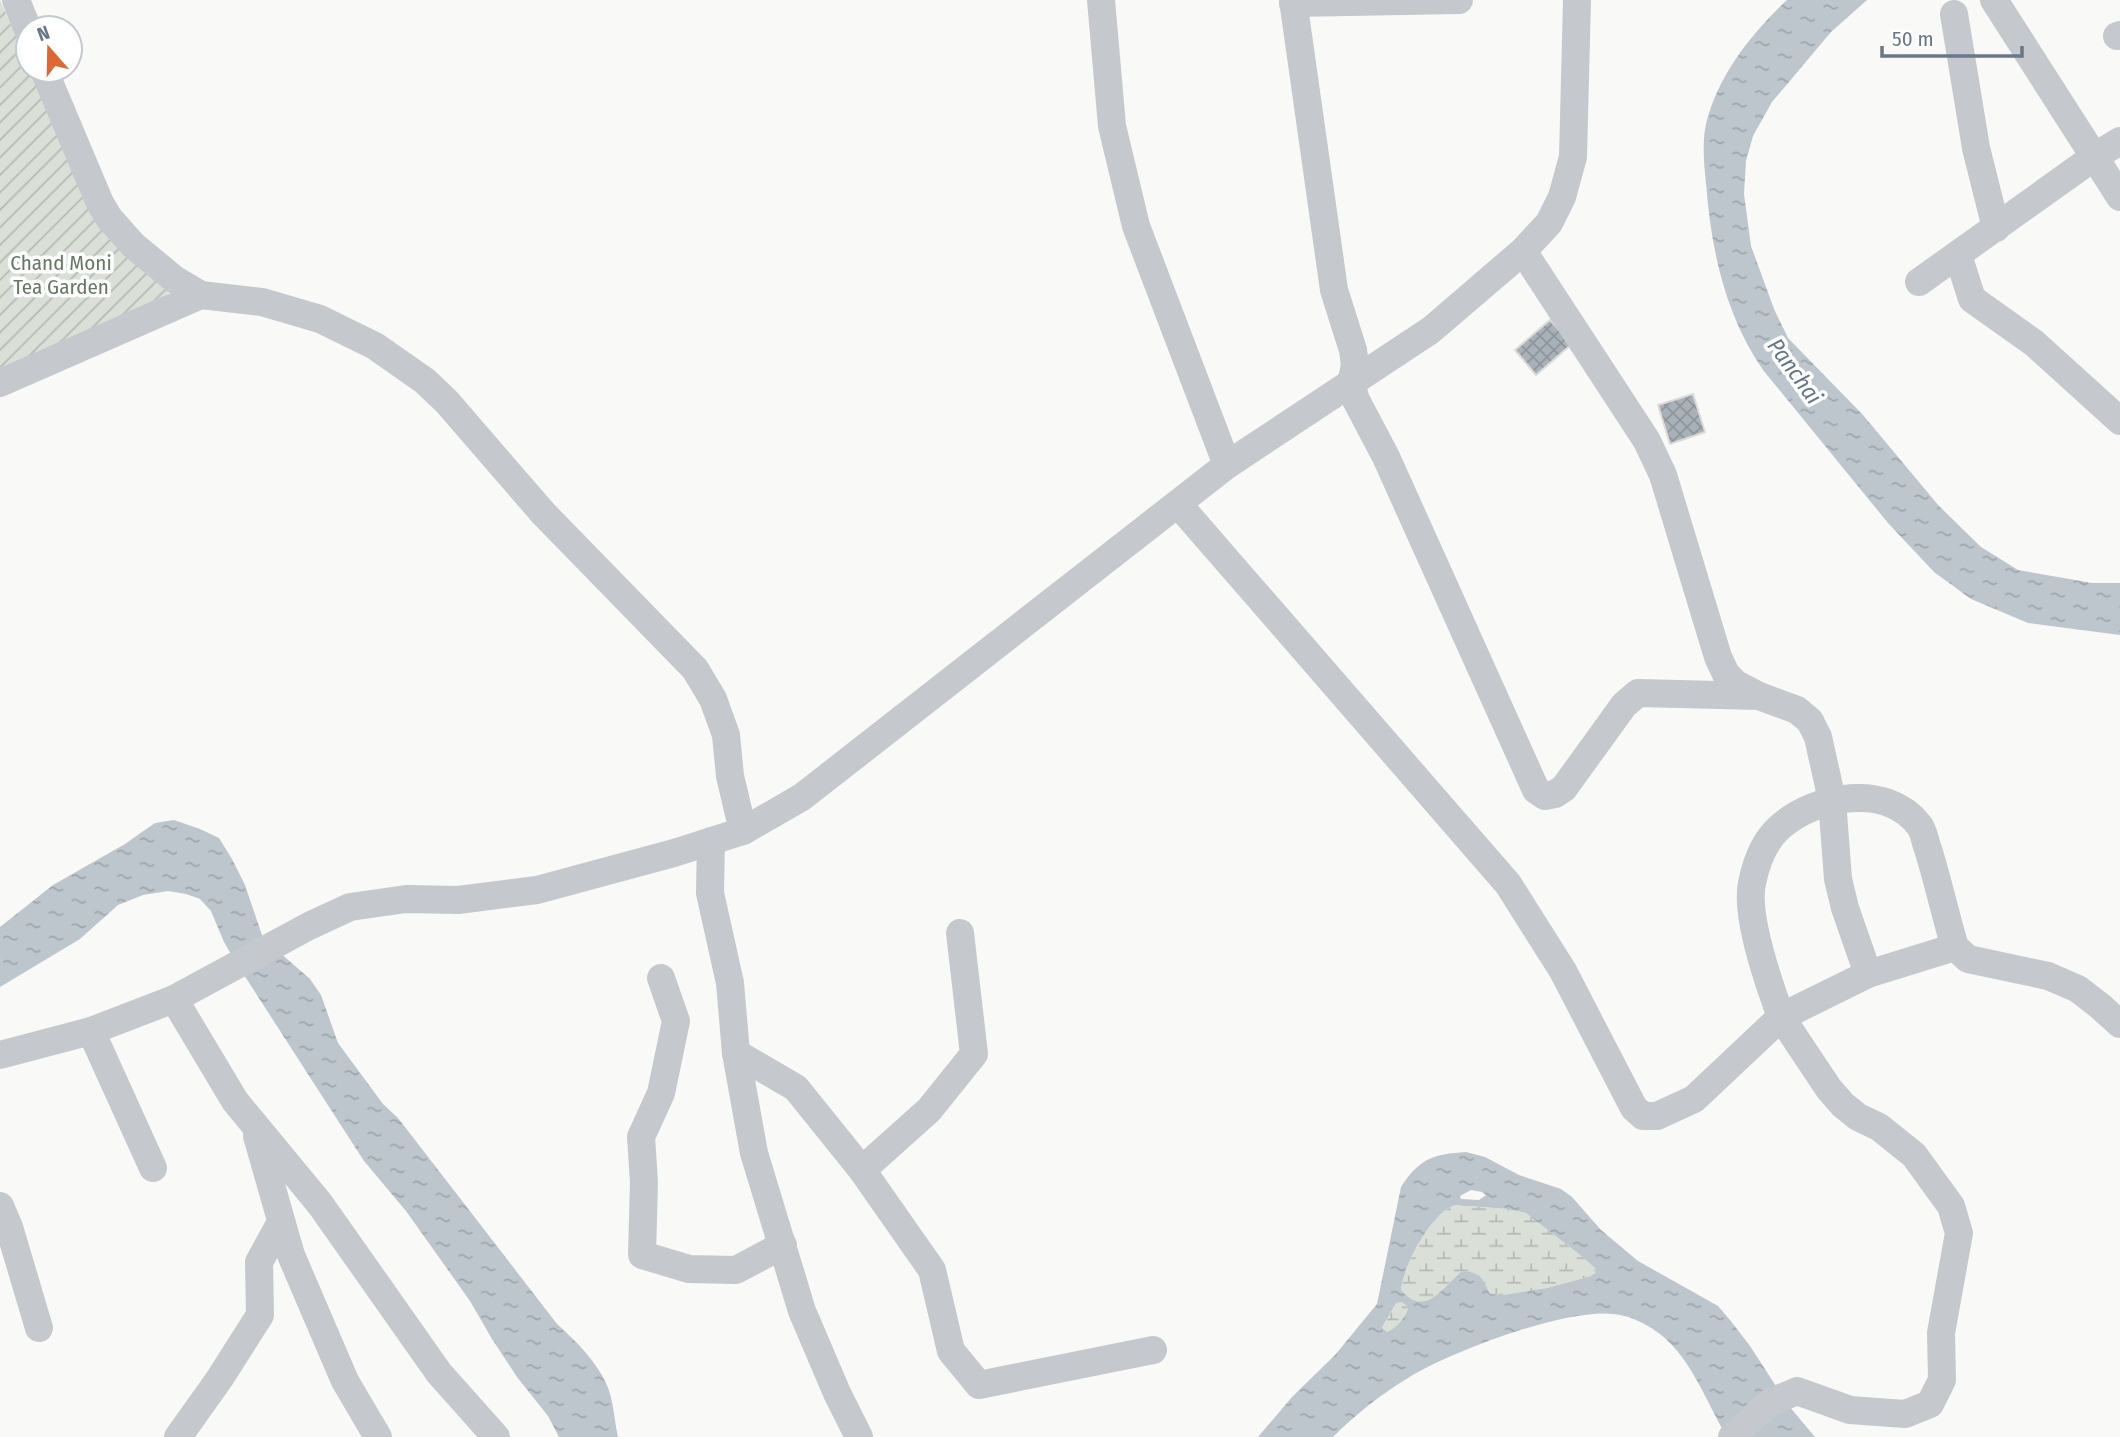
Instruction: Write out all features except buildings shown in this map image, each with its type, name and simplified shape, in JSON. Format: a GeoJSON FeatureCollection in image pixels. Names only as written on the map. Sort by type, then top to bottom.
{"type":"FeatureCollection","features":[{"type":"Feature","properties":{"kind":"street"},"geometry":{"type":"LineString","coordinates":[[1101,0],[1112,126],[1136,226],[1227,466]]}},
{"type":"Feature","properties":{"kind":"street"},"geometry":{"type":"LineString","coordinates":[[1459,0],[1293,1],[1334,290],[1353,350],[1355,365],[1351,384],[1356,400],[1386,457],[1536,790],[1545,796],[1564,788],[1624,705],[1638,693],[1759,696]]}},
{"type":"Feature","properties":{"kind":"street"},"geometry":{"type":"LineString","coordinates":[[0,1055],[91,1031],[174,999],[309,926],[350,907],[406,899],[458,900],[537,890],[743,831],[802,797],[1227,466],[1430,330],[1523,251],[1549,223],[1562,197],[1573,157],[1577,0]]}},
{"type":"Feature","properties":{"kind":"street"},"geometry":{"type":"LineString","coordinates":[[1994,0],[2120,197]]}},
{"type":"Feature","properties":{"kind":"street"},"geometry":{"type":"LineString","coordinates":[[1954,14],[1976,148],[1996,228]]}},
{"type":"Feature","properties":{"kind":"street"},"geometry":{"type":"LineString","coordinates":[[50,84],[92,187],[109,218],[133,245],[163,271],[201,295],[232,297],[272,305],[320,319],[348,331],[401,362],[447,402],[543,513],[695,669],[713,698],[726,735],[730,776],[743,831]]}},
{"type":"Feature","properties":{"kind":"street"},"geometry":{"type":"LineString","coordinates":[[1919,282],[2120,141]]}},
{"type":"Feature","properties":{"kind":"street"},"geometry":{"type":"LineString","coordinates":[[1523,251],[1647,441],[1663,475],[1718,657],[1726,674],[1736,684],[1759,696],[1797,710],[1810,721],[1818,737],[1832,800],[1838,879],[1868,974]]}},
{"type":"Feature","properties":{"kind":"street"},"geometry":{"type":"LineString","coordinates":[[1958,255],[1972,299],[2034,343],[2120,421]]}},
{"type":"Feature","properties":{"kind":"street"},"geometry":{"type":"LineString","coordinates":[[0,383],[201,295]]}},
{"type":"Feature","properties":{"kind":"street"},"geometry":{"type":"LineString","coordinates":[[1178,504],[1508,884],[1563,971],[1634,1108],[1643,1116],[1657,1116],[1695,1099],[1781,1017],[1868,974],[1955,947]]}},
{"type":"Feature","properties":{"kind":"street"},"geometry":{"type":"LineString","coordinates":[[1732,1437],[1769,1403],[1797,1391],[1850,1410],[1905,1414],[1930,1404],[1942,1380],[1941,1333],[1959,1233],[1951,1206],[1914,1155],[1880,1127],[1858,1117],[1843,1105],[1829,1089],[1781,1017],[1754,929],[1751,886],[1759,855],[1778,828],[1798,813],[1832,800],[1855,797],[1897,806],[1921,826],[1955,947],[1968,960],[2048,976],[2078,989],[2120,1024]]}},
{"type":"Feature","properties":{"kind":"street"},"geometry":{"type":"LineString","coordinates":[[710,841],[710,893],[730,983],[736,1053],[754,1153],[802,1311],[859,1437]]}},
{"type":"Feature","properties":{"kind":"street"},"geometry":{"type":"LineString","coordinates":[[862,1170],[929,1110],[974,1054],[960,933]]}},
{"type":"Feature","properties":{"kind":"street"},"geometry":{"type":"LineString","coordinates":[[660,978],[676,1021],[661,1093],[641,1137],[644,1182],[642,1255],[689,1269],[736,1270],[783,1245]]}},
{"type":"Feature","properties":{"kind":"street"},"geometry":{"type":"LineString","coordinates":[[174,999],[235,1101],[320,1204],[439,1373],[496,1437]]}},
{"type":"Feature","properties":{"kind":"street"},"geometry":{"type":"LineString","coordinates":[[91,1031],[153,1168]]}},
{"type":"Feature","properties":{"kind":"street"},"geometry":{"type":"LineString","coordinates":[[736,1053],[796,1088],[862,1170],[932,1270],[951,1351],[979,1385],[1153,1350]]}},
{"type":"Feature","properties":{"kind":"street"},"geometry":{"type":"LineString","coordinates":[[254,1124],[291,1255],[345,1381],[378,1437]]}},
{"type":"Feature","properties":{"kind":"street"},"geometry":{"type":"LineString","coordinates":[[0,1206],[9,1227],[39,1328]]}},
{"type":"Feature","properties":{"kind":"street"},"geometry":{"type":"LineString","coordinates":[[178,1437],[260,1315],[258,1262],[282,1222]]}},
{"type":"Feature","properties":{"kind":"green space","name":"Chand Moni Tea Garden"},"geometry":{"type":"Polygon","coordinates":[[[0,0],[14,32],[14,84],[39,84],[170,292],[158,302],[0,368],[0,0]]]}},
{"type":"Feature","properties":{"kind":"green space"},"geometry":{"type":"Polygon","coordinates":[[[1455,1205],[1526,1213],[1580,1255],[1596,1272],[1591,1276],[1547,1288],[1502,1295],[1490,1294],[1480,1277],[1462,1271],[1427,1301],[1410,1299],[1401,1291],[1413,1255],[1436,1219],[1455,1205]]]}},
{"type":"Feature","properties":{"kind":"green space"},"geometry":{"type":"Polygon","coordinates":[[[1402,1301],[1408,1307],[1406,1315],[1387,1332],[1382,1329],[1396,1303],[1402,1301]]]}},
{"type":"Feature","properties":{"kind":"water","name":"Panchai"},"geometry":{"type":"Polygon","coordinates":[[[1787,0],[1867,0],[1831,32],[1772,102],[1753,136],[1746,161],[1744,194],[1751,246],[1774,309],[1788,338],[1863,415],[1939,506],[1981,547],[2018,570],[2092,583],[2120,583],[2120,635],[2028,623],[1971,599],[1934,572],[1888,523],[1763,370],[1750,349],[1730,304],[1716,257],[1708,208],[1705,131],[1711,106],[1727,72],[1749,41],[1787,0]]]}},
{"type":"Feature","properties":{"kind":"water"},"geometry":{"type":"Polygon","coordinates":[[[174,820],[219,838],[245,885],[263,938],[310,979],[321,995],[338,1043],[557,1324],[578,1344],[602,1375],[609,1390],[618,1437],[559,1437],[548,1416],[517,1377],[492,1339],[470,1301],[406,1211],[364,1161],[235,961],[211,911],[200,899],[168,891],[143,895],[118,905],[80,939],[0,987],[0,927],[53,885],[125,844],[155,823],[174,820]]]}},
{"type":"Feature","properties":{"kind":"water"},"geometry":{"type":"Polygon","coordinates":[[[1466,1152],[1485,1157],[1519,1175],[1561,1189],[1572,1197],[1601,1230],[1638,1261],[1718,1306],[1750,1346],[1789,1406],[1815,1437],[1727,1437],[1696,1378],[1666,1339],[1649,1326],[1629,1317],[1593,1314],[1538,1325],[1451,1356],[1398,1384],[1359,1413],[1333,1437],[1258,1437],[1292,1397],[1335,1355],[1377,1304],[1401,1187],[1421,1164],[1454,1153],[1466,1152]],[[1471,1190],[1460,1196],[1461,1199],[1479,1200],[1486,1195],[1482,1192],[1471,1190]],[[1455,1205],[1446,1210],[1428,1229],[1407,1267],[1401,1290],[1410,1298],[1426,1301],[1434,1297],[1462,1271],[1480,1277],[1490,1294],[1502,1295],[1547,1288],[1591,1276],[1596,1272],[1580,1255],[1526,1213],[1455,1205]],[[1402,1302],[1396,1303],[1382,1328],[1387,1332],[1406,1315],[1408,1307],[1402,1302]]]}}]}
